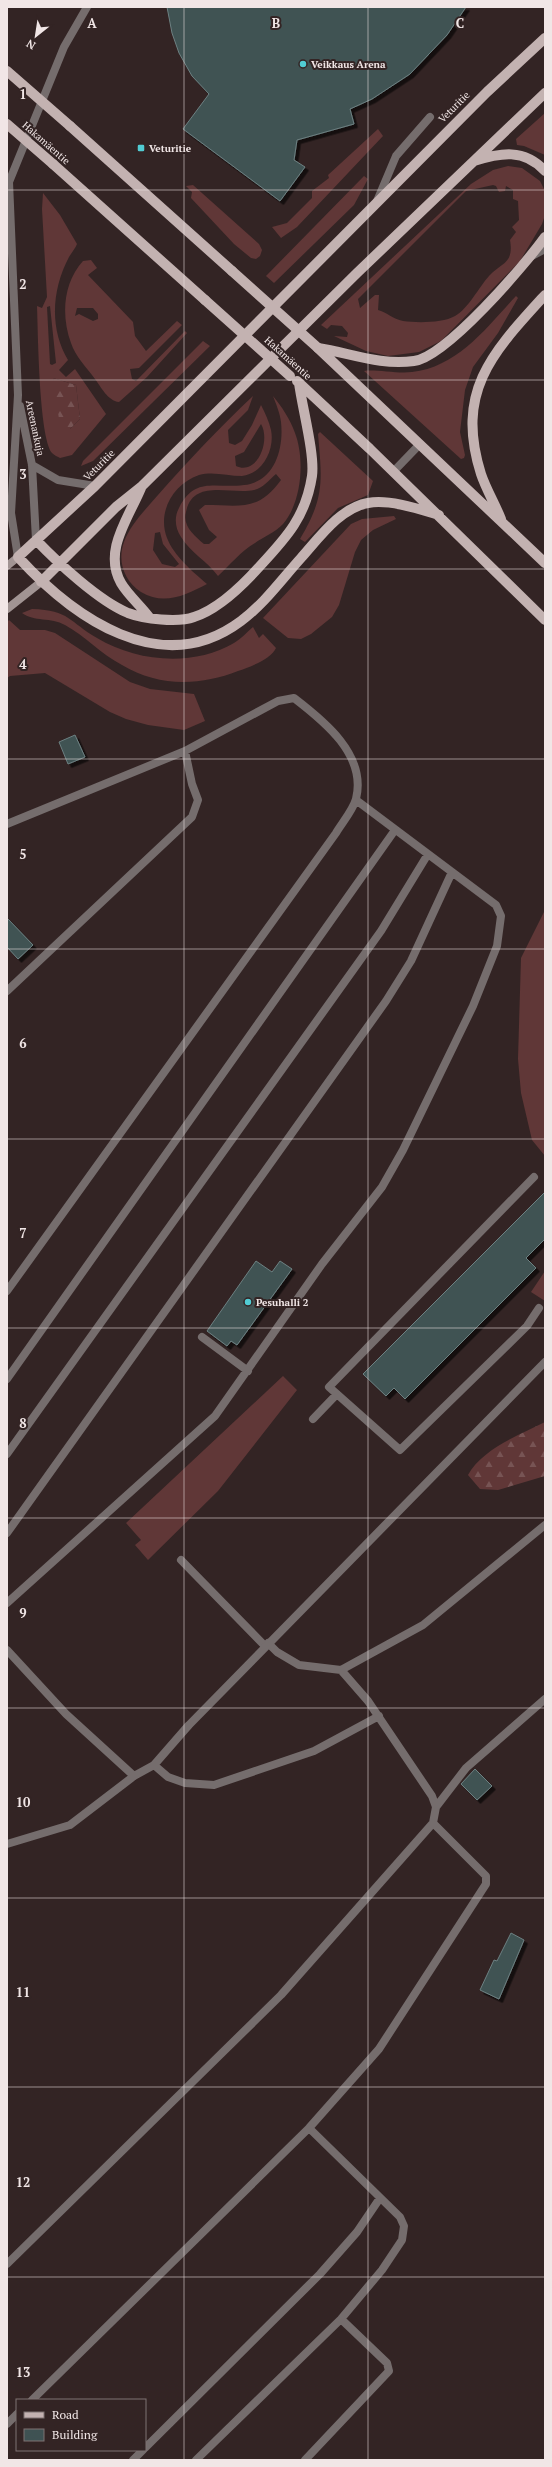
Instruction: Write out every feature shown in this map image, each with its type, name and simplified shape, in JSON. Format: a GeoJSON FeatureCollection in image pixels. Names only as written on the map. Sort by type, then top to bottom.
{"type":"FeatureCollection","features":[{"type":"Feature","properties":{"kind":"main road","name":"Veturitie"},"geometry":{"type":"LineString","coordinates":[[7,566],[95,486],[376,202],[487,92],[545,38]]}},
{"type":"Feature","properties":{"kind":"main road"},"geometry":{"type":"LineString","coordinates":[[7,71],[318,348],[545,563]]}},
{"type":"Feature","properties":{"kind":"main road"},"geometry":{"type":"LineString","coordinates":[[7,609],[41,582],[59,565],[116,506],[141,486],[472,162],[545,93]]}},
{"type":"Feature","properties":{"kind":"main road","name":"Hakamäentie"},"geometry":{"type":"LineString","coordinates":[[7,124],[299,383],[442,518],[545,620]]}},
{"type":"Feature","properties":{"kind":"main road"},"geometry":{"type":"LineString","coordinates":[[472,162],[500,153],[526,158],[545,171]]}},
{"type":"Feature","properties":{"kind":"main road"},"geometry":{"type":"LineString","coordinates":[[318,348],[350,353],[382,362],[416,361],[439,348],[467,324],[532,256],[545,238]]}},
{"type":"Feature","properties":{"kind":"main road"},"geometry":{"type":"LineString","coordinates":[[502,522],[481,476],[472,437],[471,416],[476,391],[489,363],[545,295]]}},
{"type":"Feature","properties":{"kind":"main road"},"geometry":{"type":"LineString","coordinates":[[36,540],[59,565],[128,613],[172,621],[194,618],[211,609],[257,570],[289,535],[302,514],[312,474],[299,383]]}},
{"type":"Feature","properties":{"kind":"main road"},"geometry":{"type":"LineString","coordinates":[[141,486],[114,549],[115,569],[122,585],[149,617]]}},
{"type":"Feature","properties":{"kind":"main road"},"geometry":{"type":"LineString","coordinates":[[18,557],[41,582],[106,629],[151,645],[195,643],[215,636],[240,622],[258,606],[330,526],[348,512],[368,503],[408,506],[442,518]]}},
{"type":"Feature","properties":{"kind":"street","name":"Areenankuja"},"geometry":{"type":"LineString","coordinates":[[18,557],[11,506],[18,395],[9,182],[64,47],[87,7]]}},
{"type":"Feature","properties":{"kind":"street"},"geometry":{"type":"LineString","coordinates":[[376,202],[396,156],[430,117]]}},
{"type":"Feature","properties":{"kind":"street"},"geometry":{"type":"LineString","coordinates":[[532,256],[545,249]]}},
{"type":"Feature","properties":{"kind":"street","name":"Areenankuja"},"geometry":{"type":"LineString","coordinates":[[18,395],[32,465],[36,540]]}},
{"type":"Feature","properties":{"kind":"street"},"geometry":{"type":"LineString","coordinates":[[393,472],[420,444]]}},
{"type":"Feature","properties":{"kind":"street","name":"Areenankuja"},"geometry":{"type":"LineString","coordinates":[[32,465],[58,480],[95,486]]}},
{"type":"Feature","properties":{"kind":"street"},"geometry":{"type":"LineString","coordinates":[[7,824],[185,751],[278,701],[294,698],[316,715],[346,748],[354,762],[358,785],[356,800],[336,833],[7,1291]]}},
{"type":"Feature","properties":{"kind":"street"},"geometry":{"type":"LineString","coordinates":[[7,991],[192,817],[198,800],[192,784],[185,751]]}},
{"type":"Feature","properties":{"kind":"street"},"geometry":{"type":"LineString","coordinates":[[7,1603],[214,1416],[248,1371],[322,1264],[382,1187],[403,1150],[476,999],[497,946],[501,916],[496,905],[356,800]]}},
{"type":"Feature","properties":{"kind":"street"},"geometry":{"type":"LineString","coordinates":[[7,1379],[395,830]]}},
{"type":"Feature","properties":{"kind":"street"},"geometry":{"type":"LineString","coordinates":[[7,1454],[381,931],[428,854]]}},
{"type":"Feature","properties":{"kind":"street"},"geometry":{"type":"LineString","coordinates":[[7,1533],[386,1001],[411,961],[452,872]]}},
{"type":"Feature","properties":{"kind":"street"},"geometry":{"type":"LineString","coordinates":[[534,1177],[329,1386],[400,1450],[527,1326],[539,1308]]}},
{"type":"Feature","properties":{"kind":"street"},"geometry":{"type":"LineString","coordinates":[[202,1338],[248,1371]]}},
{"type":"Feature","properties":{"kind":"street"},"geometry":{"type":"LineString","coordinates":[[7,1844],[70,1825],[134,1776],[154,1765],[188,1726],[266,1644],[545,1362]]}},
{"type":"Feature","properties":{"kind":"street"},"geometry":{"type":"LineString","coordinates":[[313,1419],[337,1394]]}},
{"type":"Feature","properties":{"kind":"street"},"geometry":{"type":"LineString","coordinates":[[181,1560],[266,1644],[277,1652],[299,1665],[341,1670],[423,1625],[545,1525]]}},
{"type":"Feature","properties":{"kind":"street"},"geometry":{"type":"LineString","coordinates":[[7,1650],[66,1714],[134,1776]]}},
{"type":"Feature","properties":{"kind":"street"},"geometry":{"type":"LineString","coordinates":[[341,1670],[379,1716],[432,1796],[436,1807]]}},
{"type":"Feature","properties":{"kind":"street"},"geometry":{"type":"LineString","coordinates":[[7,2264],[281,1995],[433,1823],[436,1807],[466,1768],[545,1699]]}},
{"type":"Feature","properties":{"kind":"street"},"geometry":{"type":"LineString","coordinates":[[154,1765],[168,1777],[185,1783],[214,1785],[314,1751],[379,1716]]}},
{"type":"Feature","properties":{"kind":"street"},"geometry":{"type":"LineString","coordinates":[[33,2399],[309,2128],[379,2049],[486,1884],[486,1876],[433,1823]]}},
{"type":"Feature","properties":{"kind":"street"},"geometry":{"type":"LineString","coordinates":[[196,2460],[341,2319],[382,2270],[402,2240],[404,2226],[400,2217],[309,2128]]}},
{"type":"Feature","properties":{"kind":"street"},"geometry":{"type":"LineString","coordinates":[[146,2447],[320,2274],[357,2232],[380,2198]]}},
{"type":"Feature","properties":{"kind":"street"},"geometry":{"type":"LineString","coordinates":[[305,2460],[389,2371],[386,2363],[341,2319]]}},
{"type":"Feature","properties":{"kind":"street"},"geometry":{"type":"LineString","coordinates":[[7,2424],[16,2415]]}},
{"type":"Feature","properties":{"kind":"street"},"geometry":{"type":"LineString","coordinates":[[133,2460],[142,2451]]}},
{"type":"Feature","properties":{"kind":"green space"},"geometry":{"type":"Polygon","coordinates":[[[545,113],[545,155],[524,146],[517,145],[516,139],[545,113]]]}},
{"type":"Feature","properties":{"kind":"green space"},"geometry":{"type":"Polygon","coordinates":[[[378,129],[383,136],[297,227],[281,238],[272,227],[287,223],[312,198],[312,191],[329,178],[328,175],[378,129]]]}},
{"type":"Feature","properties":{"kind":"green space"},"geometry":{"type":"Polygon","coordinates":[[[508,166],[522,168],[540,181],[545,191],[545,215],[542,224],[520,261],[441,341],[419,352],[388,356],[366,351],[334,336],[347,337],[348,333],[342,326],[331,325],[327,329],[321,325],[471,184],[493,170],[508,166]],[[493,185],[466,191],[358,299],[360,308],[375,295],[379,295],[378,310],[403,321],[437,321],[450,318],[460,313],[489,276],[509,258],[511,248],[510,240],[516,232],[512,227],[519,220],[518,201],[513,199],[513,190],[506,186],[505,191],[499,192],[496,186],[493,185]]]}},
{"type":"Feature","properties":{"kind":"green space"},"geometry":{"type":"Polygon","coordinates":[[[364,176],[368,179],[354,205],[274,283],[266,276],[364,176]]]}},
{"type":"Feature","properties":{"kind":"green space"},"geometry":{"type":"Polygon","coordinates":[[[193,185],[259,244],[262,250],[260,256],[256,259],[251,258],[234,244],[191,198],[192,192],[186,186],[193,185]]]}},
{"type":"Feature","properties":{"kind":"green space"},"geometry":{"type":"Polygon","coordinates":[[[43,193],[60,215],[77,244],[63,269],[56,295],[55,322],[62,348],[68,360],[59,370],[66,377],[75,369],[106,414],[72,455],[60,458],[52,453],[48,443],[44,427],[40,383],[37,306],[42,308],[47,297],[42,209],[43,193]],[[50,306],[47,307],[50,364],[52,365],[56,363],[50,306]],[[53,378],[70,429],[80,419],[76,385],[53,378]]]}},
{"type":"Feature","properties":{"kind":"green space"},"geometry":{"type":"Polygon","coordinates":[[[91,260],[97,268],[88,275],[133,322],[135,336],[146,351],[177,321],[182,325],[139,368],[130,369],[132,379],[136,381],[185,331],[187,333],[147,377],[119,402],[111,399],[102,390],[75,353],[68,333],[65,311],[68,289],[71,279],[83,261],[91,260]],[[77,308],[75,316],[79,314],[93,321],[98,319],[98,314],[93,308],[77,308]]]}},
{"type":"Feature","properties":{"kind":"green space"},"geometry":{"type":"Polygon","coordinates":[[[516,296],[518,298],[498,333],[473,367],[465,390],[460,432],[465,455],[464,458],[461,459],[364,371],[412,372],[428,369],[444,362],[470,344],[516,296]]]}},
{"type":"Feature","properties":{"kind":"green space"},"geometry":{"type":"Polygon","coordinates":[[[203,341],[210,346],[93,461],[81,466],[83,461],[203,341]]]}},
{"type":"Feature","properties":{"kind":"green space"},"geometry":{"type":"Polygon","coordinates":[[[53,378],[76,385],[80,419],[70,429],[64,431],[60,426],[53,378]]]}},
{"type":"Feature","properties":{"kind":"green space"},"geometry":{"type":"Polygon","coordinates":[[[253,396],[248,410],[228,430],[229,443],[235,445],[242,441],[252,425],[261,405],[269,423],[272,437],[266,459],[256,471],[242,476],[204,474],[190,479],[175,492],[166,509],[164,518],[164,528],[170,545],[184,563],[207,584],[183,595],[166,599],[150,596],[141,592],[126,576],[122,563],[122,549],[130,529],[169,482],[253,396]],[[261,424],[244,452],[235,456],[236,466],[244,468],[256,462],[263,447],[264,431],[261,424]],[[160,532],[155,533],[153,550],[162,564],[175,567],[179,564],[163,544],[160,532]]]}},
{"type":"Feature","properties":{"kind":"green space"},"geometry":{"type":"Polygon","coordinates":[[[273,396],[288,418],[298,443],[301,467],[298,492],[289,515],[283,524],[245,550],[218,576],[189,548],[181,537],[177,530],[177,511],[185,498],[192,491],[207,486],[244,485],[263,478],[270,471],[279,453],[282,432],[280,415],[273,396]],[[276,474],[263,486],[254,490],[205,491],[196,495],[190,501],[185,517],[186,522],[193,534],[204,544],[209,544],[217,537],[209,530],[199,510],[205,505],[238,506],[256,502],[273,490],[281,480],[276,474]]]}},
{"type":"Feature","properties":{"kind":"green space"},"geometry":{"type":"Polygon","coordinates":[[[320,432],[373,481],[368,495],[338,508],[305,542],[300,539],[314,511],[320,488],[321,476],[318,434],[320,432]]]}},
{"type":"Feature","properties":{"kind":"green space"},"geometry":{"type":"Polygon","coordinates":[[[394,516],[396,519],[373,530],[361,540],[355,552],[339,605],[332,617],[311,634],[301,639],[288,638],[263,618],[351,524],[362,519],[394,516]]]}},
{"type":"Feature","properties":{"kind":"green space"},"geometry":{"type":"Polygon","coordinates":[[[32,609],[62,614],[97,638],[113,646],[147,656],[183,658],[201,656],[218,651],[234,643],[253,627],[259,638],[263,634],[276,648],[270,656],[260,662],[224,676],[194,681],[165,681],[136,672],[114,661],[65,625],[54,621],[32,618],[22,613],[32,609]]]}},
{"type":"Feature","properties":{"kind":"green space"},"geometry":{"type":"Polygon","coordinates":[[[9,620],[20,630],[45,630],[55,633],[130,682],[150,689],[194,694],[205,721],[184,730],[148,725],[126,719],[110,712],[45,673],[10,676],[7,678],[7,622],[9,620]]]}},
{"type":"Feature","properties":{"kind":"green space"},"geometry":{"type":"Polygon","coordinates":[[[545,910],[545,1156],[532,1140],[521,1093],[518,1059],[521,958],[545,910]]]}},
{"type":"Feature","properties":{"kind":"green space"},"geometry":{"type":"Polygon","coordinates":[[[545,1271],[545,1301],[531,1292],[545,1271]]]}},
{"type":"Feature","properties":{"kind":"green space"},"geometry":{"type":"Polygon","coordinates":[[[283,1376],[297,1390],[218,1491],[148,1560],[135,1545],[141,1540],[126,1523],[283,1376]]]}},
{"type":"Feature","properties":{"kind":"green space"},"geometry":{"type":"Polygon","coordinates":[[[545,1422],[545,1476],[498,1490],[480,1489],[468,1475],[474,1466],[492,1450],[545,1422]]]}},
{"type":"Feature","properties":{"kind":"building","name":"Veikkaus Arena"},"geometry":{"type":"Polygon","coordinates":[[[167,7],[466,7],[447,35],[410,74],[372,99],[350,109],[354,124],[297,140],[294,160],[305,167],[280,201],[183,129],[209,94],[192,76],[179,53],[172,33],[167,7]]]}},
{"type":"Feature","properties":{"kind":"building"},"geometry":{"type":"Polygon","coordinates":[[[75,735],[85,757],[68,764],[59,742],[75,735]]]}},
{"type":"Feature","properties":{"kind":"building"},"geometry":{"type":"Polygon","coordinates":[[[7,918],[33,945],[18,959],[7,947],[7,918]]]}},
{"type":"Feature","properties":{"kind":"building"},"geometry":{"type":"Polygon","coordinates":[[[545,1192],[545,1239],[526,1258],[536,1268],[405,1399],[394,1388],[386,1396],[363,1374],[545,1192]]]}},
{"type":"Feature","properties":{"kind":"building","name":"Pesuhalli 2"},"geometry":{"type":"Polygon","coordinates":[[[256,1261],[272,1272],[280,1261],[292,1269],[237,1345],[231,1341],[227,1346],[207,1331],[256,1261]]]}},
{"type":"Feature","properties":{"kind":"building"},"geometry":{"type":"Polygon","coordinates":[[[475,1769],[492,1786],[477,1800],[461,1784],[475,1769]]]}},
{"type":"Feature","properties":{"kind":"building"},"geometry":{"type":"Polygon","coordinates":[[[511,1933],[524,1940],[499,1999],[480,1990],[494,1960],[497,1961],[511,1933]]]}},
{"type":"Feature","properties":{"kind":"place","name":"Veikkaus Arena"},"geometry":{"type":"Point","coordinates":[303,64]}},
{"type":"Feature","properties":{"kind":"place","name":"Veturitie"},"geometry":{"type":"Point","coordinates":[141,148]}},
{"type":"Feature","properties":{"kind":"place","name":"Pesuhalli 2"},"geometry":{"type":"Point","coordinates":[248,1302]}}]}
